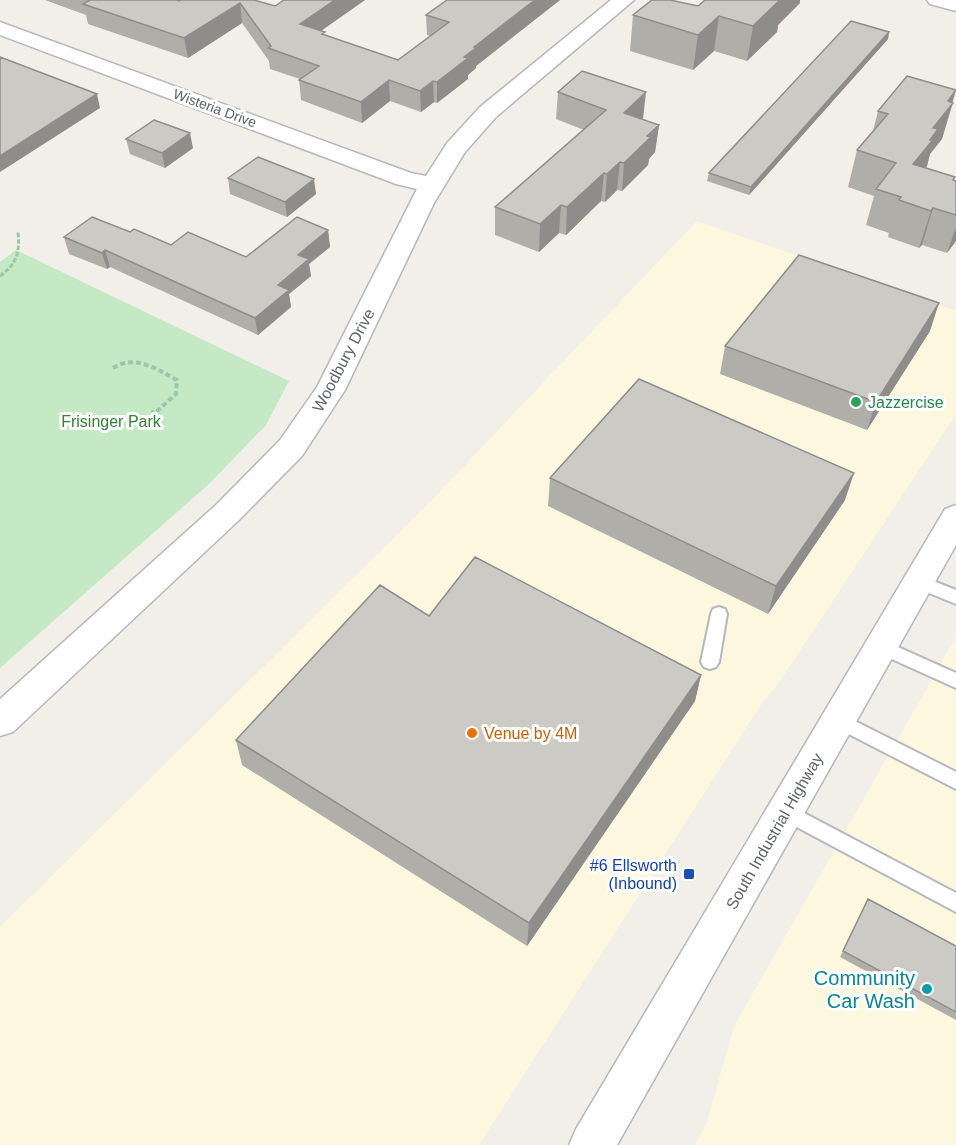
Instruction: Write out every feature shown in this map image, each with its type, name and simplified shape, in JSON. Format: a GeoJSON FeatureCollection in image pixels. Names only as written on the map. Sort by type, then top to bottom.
{"type":"FeatureCollection","features":[{"type":"Feature","properties":{"kind":"street","name":"Woodbury Drive"},"geometry":{"type":"LineString","coordinates":[[0,721],[228,512],[291,448],[330,390],[430,184],[455,148],[488,112],[624,0]]}},
{"type":"Feature","properties":{"kind":"street"},"geometry":{"type":"LineString","coordinates":[[937,0],[956,5]]}},
{"type":"Feature","properties":{"kind":"street","name":"Wisteria Drive"},"geometry":{"type":"LineString","coordinates":[[0,28],[405,179],[430,184]]}},
{"type":"Feature","properties":{"kind":"street","name":"South Industrial Highway"},"geometry":{"type":"LineString","coordinates":[[592,1145],[880,646],[954,525]]}},
{"type":"Feature","properties":{"kind":"lane"},"geometry":{"type":"LineString","coordinates":[[918,581],[956,597]]}},
{"type":"Feature","properties":{"kind":"lane"},"geometry":{"type":"LineString","coordinates":[[710,662],[719,614]]}},
{"type":"Feature","properties":{"kind":"lane"},"geometry":{"type":"LineString","coordinates":[[880,646],[956,681]]}},
{"type":"Feature","properties":{"kind":"lane"},"geometry":{"type":"LineString","coordinates":[[837,720],[956,781]]}},
{"type":"Feature","properties":{"kind":"lane"},"geometry":{"type":"LineString","coordinates":[[785,811],[956,903]]}},
{"type":"Feature","properties":{"kind":"path"},"geometry":{"type":"LineString","coordinates":[[0,276],[14,267],[20,249],[18,232]]}},
{"type":"Feature","properties":{"kind":"path"},"geometry":{"type":"LineString","coordinates":[[114,368],[121,362],[137,360],[177,380],[176,394],[156,412],[152,412]]}},
{"type":"Feature","properties":{"kind":"shaded area"},"geometry":{"type":"Polygon","coordinates":[[[697,221],[956,311],[956,414],[780,681],[760,706],[479,1145],[0,1145],[0,927],[429,503],[697,221]]]}},
{"type":"Feature","properties":{"kind":"shaded area"},"geometry":{"type":"Polygon","coordinates":[[[956,637],[956,1145],[695,1145],[707,1122],[734,1026],[956,637]]]}},
{"type":"Feature","properties":{"kind":"green space","name":"Frisinger Park"},"geometry":{"type":"Polygon","coordinates":[[[16,250],[289,381],[266,425],[210,483],[0,668],[0,262],[16,250]]]}},
{"type":"Feature","properties":{"kind":"building"},"geometry":{"type":"Polygon","coordinates":[[[90,0],[254,0],[275,6],[284,0],[335,0],[300,24],[325,32],[322,34],[398,60],[449,22],[426,15],[447,0],[535,0],[474,47],[476,48],[464,57],[468,58],[437,82],[433,81],[420,91],[389,80],[361,102],[299,80],[319,66],[268,48],[271,46],[240,3],[184,38],[83,4],[90,0]]]}},
{"type":"Feature","properties":{"kind":"building"},"geometry":{"type":"Polygon","coordinates":[[[652,0],[670,0],[698,6],[705,0],[780,0],[753,26],[719,16],[698,35],[633,15],[652,0]]]}},
{"type":"Feature","properties":{"kind":"building"},"geometry":{"type":"Polygon","coordinates":[[[851,21],[889,32],[751,187],[709,173],[851,21]]]}},
{"type":"Feature","properties":{"kind":"building"},"geometry":{"type":"Polygon","coordinates":[[[0,57],[97,94],[0,156],[0,57]]]}},
{"type":"Feature","properties":{"kind":"building"},"geometry":{"type":"Polygon","coordinates":[[[582,71],[646,92],[624,113],[659,125],[647,136],[651,137],[624,163],[620,162],[607,174],[604,173],[567,207],[561,205],[540,224],[495,207],[606,110],[558,92],[582,71]]]}},
{"type":"Feature","properties":{"kind":"building"},"geometry":{"type":"Polygon","coordinates":[[[907,76],[956,90],[948,101],[953,103],[933,128],[938,129],[930,140],[932,141],[913,164],[955,177],[953,180],[956,181],[956,215],[933,208],[931,211],[899,200],[901,197],[876,189],[896,163],[857,150],[888,114],[878,111],[907,76]]]}},
{"type":"Feature","properties":{"kind":"building"},"geometry":{"type":"Polygon","coordinates":[[[154,120],[190,133],[162,153],[126,139],[154,120]]]}},
{"type":"Feature","properties":{"kind":"building"},"geometry":{"type":"Polygon","coordinates":[[[258,157],[314,179],[285,202],[228,178],[258,157]]]}},
{"type":"Feature","properties":{"kind":"building"},"geometry":{"type":"Polygon","coordinates":[[[92,217],[130,232],[134,229],[171,245],[188,232],[246,257],[297,217],[328,230],[298,255],[309,259],[278,285],[289,290],[255,318],[105,250],[102,253],[64,237],[92,217]]]}},
{"type":"Feature","properties":{"kind":"building"},"geometry":{"type":"Polygon","coordinates":[[[799,255],[939,303],[876,402],[725,346],[799,255]]]}},
{"type":"Feature","properties":{"kind":"building"},"geometry":{"type":"Polygon","coordinates":[[[639,379],[854,473],[776,586],[550,478],[639,379]]]}},
{"type":"Feature","properties":{"kind":"building","name":"Venue by 4M"},"geometry":{"type":"Polygon","coordinates":[[[475,557],[701,675],[529,923],[236,740],[380,585],[429,616],[475,557]]]}},
{"type":"Feature","properties":{"kind":"building","name":"Community Car Wash"},"geometry":{"type":"Polygon","coordinates":[[[868,899],[956,946],[956,1012],[843,951],[868,899]]]}},
{"type":"Feature","properties":{"kind":"place","name":"Jazzercise"},"geometry":{"type":"Point","coordinates":[856,402]}},
{"type":"Feature","properties":{"kind":"place","name":"Venue by 4M"},"geometry":{"type":"Point","coordinates":[472,733]}},
{"type":"Feature","properties":{"kind":"place","name":"#6 Ellsworth (Inbound)"},"geometry":{"type":"Point","coordinates":[689,874]}},
{"type":"Feature","properties":{"kind":"place","name":"Community Car Wash"},"geometry":{"type":"Point","coordinates":[927,989]}}]}
